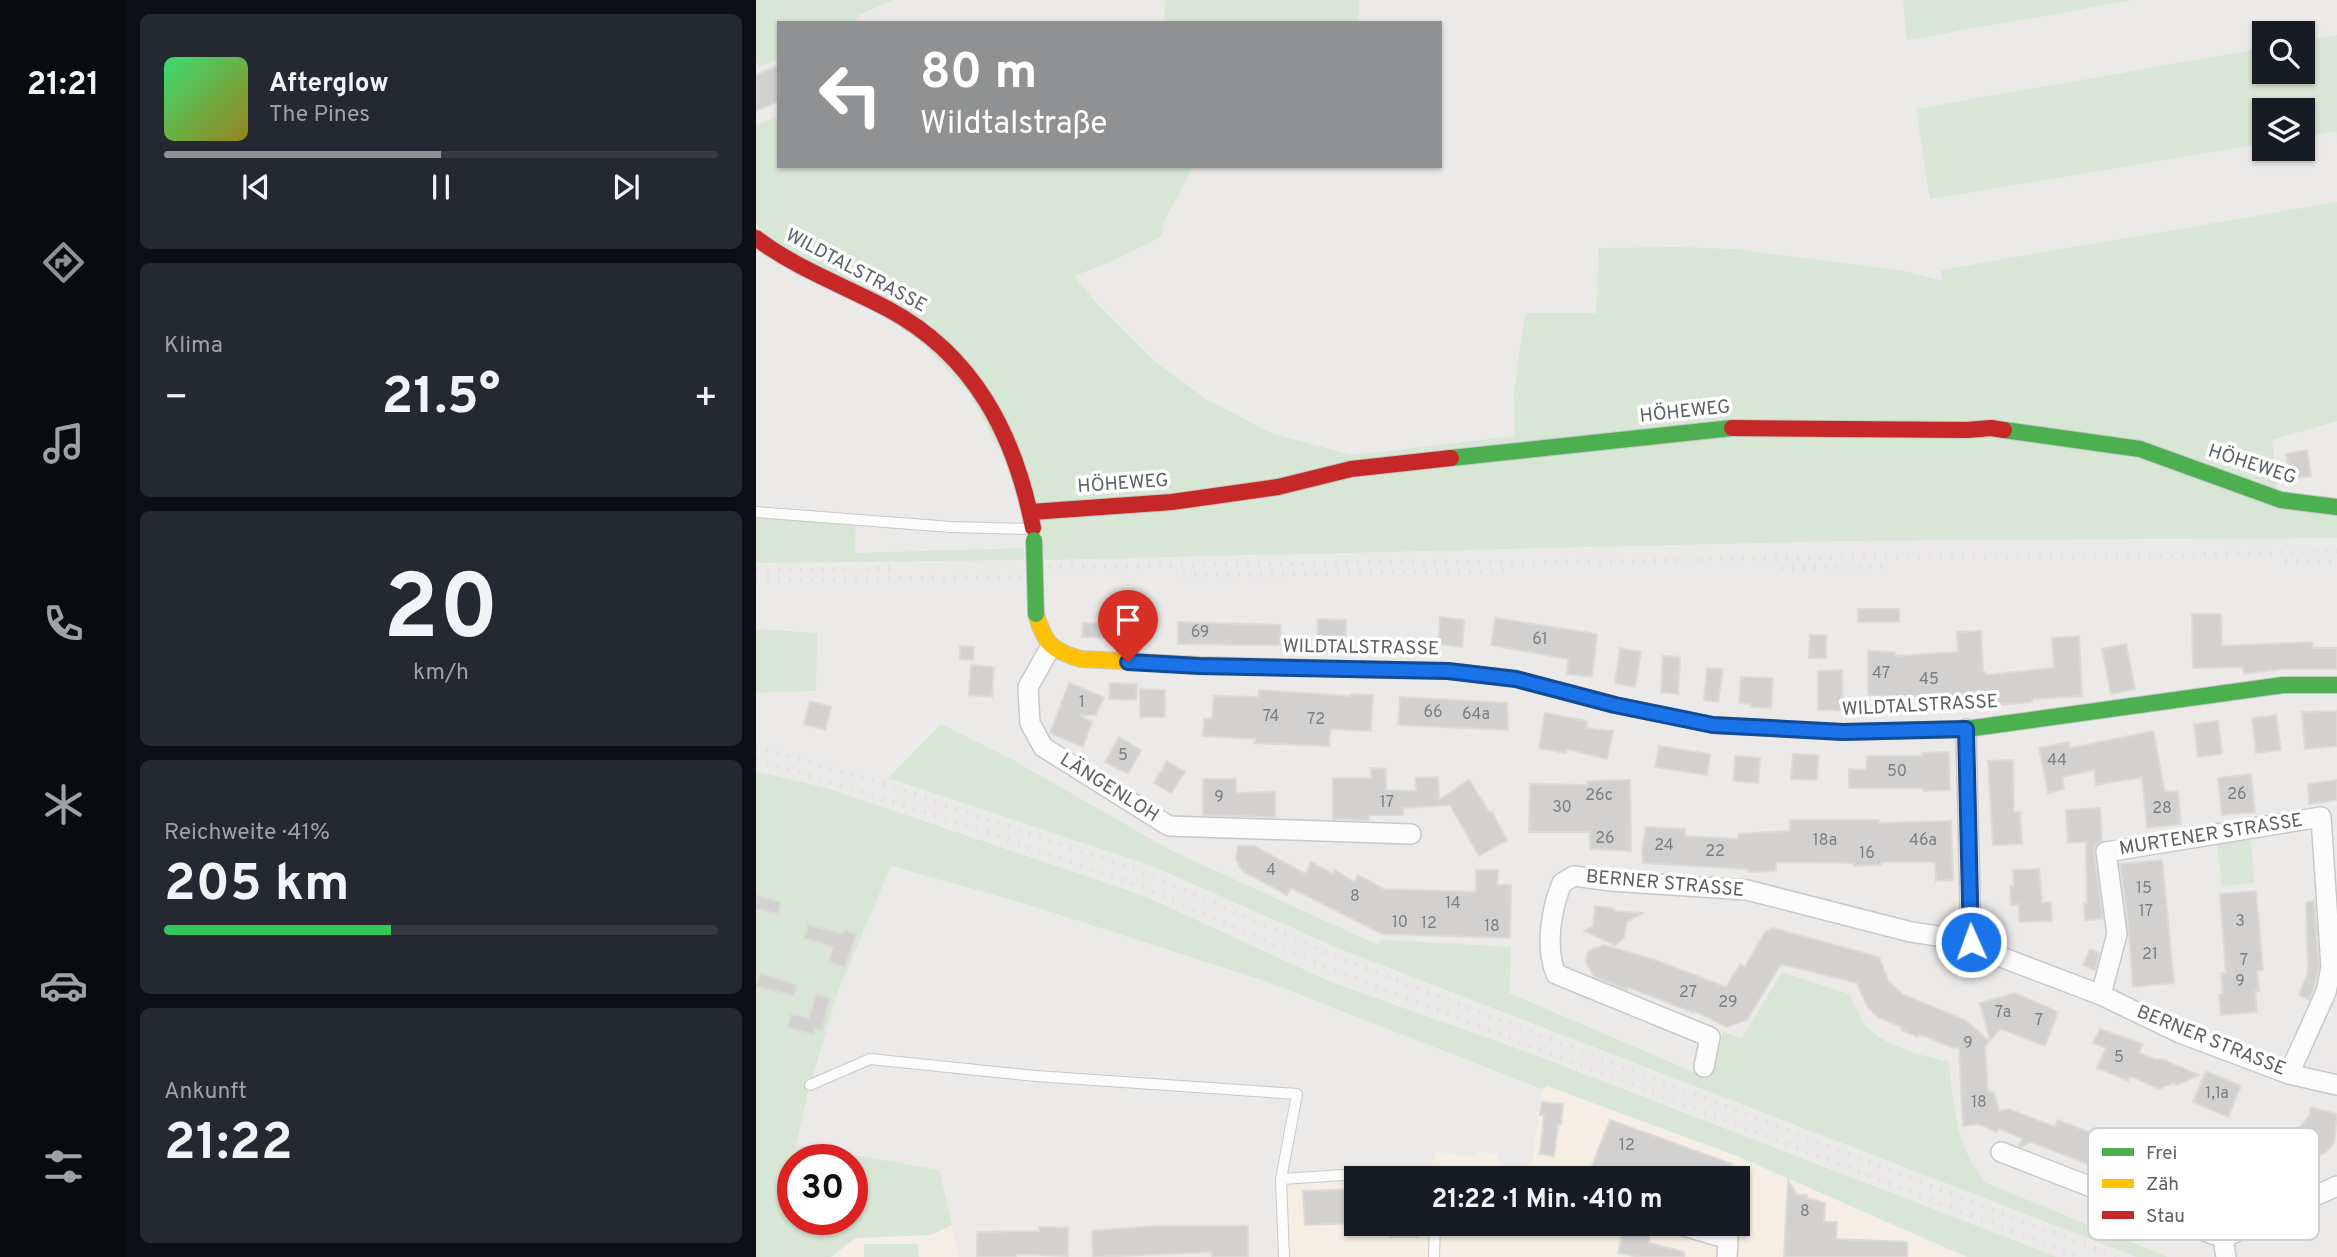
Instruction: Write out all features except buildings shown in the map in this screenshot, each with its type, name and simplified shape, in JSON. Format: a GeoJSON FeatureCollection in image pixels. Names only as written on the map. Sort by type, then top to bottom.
{"type":"FeatureCollection","features":[{"type":"Feature","properties":{"kind":"street","name":"WILDTALSTRASSE"},"geometry":{"type":"LineString","coordinates":[[756,239],[802,266],[892,311],[946,349],[967,372],[995,415],[1026,489],[1034,534],[1036,614],[1042,635],[1050,648],[1065,655],[1081,659],[1199,666],[1448,671],[1516,679],[1615,705],[1713,725],[1843,732],[1966,729],[2283,685],[2337,685]]}},
{"type":"Feature","properties":{"kind":"street","name":"HÖHEWEG"},"geometry":{"type":"LineString","coordinates":[[1031,512],[1172,502],[1279,487],[1351,469],[1732,428],[1991,428],[2140,449],[2281,500],[2337,507]]}},
{"type":"Feature","properties":{"kind":"street","name":"LÄNGENLOH"},"geometry":{"type":"LineString","coordinates":[[1050,648],[1028,687],[1030,723],[1043,747],[1169,826],[1411,834]]}},
{"type":"Feature","properties":{"kind":"street"},"geometry":{"type":"LineString","coordinates":[[1966,729],[1971,942]]}},
{"type":"Feature","properties":{"kind":"street","name":"MURTENER STRASSE"},"geometry":{"type":"LineString","coordinates":[[2101,995],[2117,934],[2106,852],[2321,817],[2331,967],[2326,992],[2290,1074]]}},
{"type":"Feature","properties":{"kind":"street","name":"BERNER STRASSE"},"geometry":{"type":"LineString","coordinates":[[1704,1067],[1710,1037],[1556,974],[1551,962],[1554,911],[1562,883],[1574,876],[1747,890],[1911,932],[1971,942],[1993,954],[2101,995],[2180,1033],[2290,1074],[2337,1085]]}},
{"type":"Feature","properties":{"kind":"street"},"geometry":{"type":"LineString","coordinates":[[2001,1152],[2088,1189]]}},
{"type":"Feature","properties":{"kind":"street"},"geometry":{"type":"LineString","coordinates":[[2319,1196],[2337,1186]]}},
{"type":"Feature","properties":{"kind":"street"},"geometry":{"type":"LineString","coordinates":[[1718,1236],[1728,1239],[1727,1257]]}},
{"type":"Feature","properties":{"kind":"street"},"geometry":{"type":"LineString","coordinates":[[2208,1240],[2225,1247]]}},
{"type":"Feature","properties":{"kind":"lane"},"geometry":{"type":"LineString","coordinates":[[756,512],[1034,534]]}},
{"type":"Feature","properties":{"kind":"lane"},"geometry":{"type":"LineString","coordinates":[[810,1085],[870,1059],[1036,1076],[1297,1094],[1281,1179],[1284,1257]]}},
{"type":"Feature","properties":{"kind":"lane"},"geometry":{"type":"LineString","coordinates":[[1281,1179],[1344,1175]]}},
{"type":"Feature","properties":{"kind":"lane"},"geometry":{"type":"LineString","coordinates":[[1434,1257],[1435,1236]]}},
{"type":"Feature","properties":{"kind":"shaded area"},"geometry":{"type":"Polygon","coordinates":[[[1547,1086],[1737,1156],[1967,1257],[1277,1257],[1275,1196],[1278,1176],[1344,1171],[1344,1236],[1750,1236],[1750,1166],[1531,1166],[1542,1089],[1547,1086]]]}},
{"type":"Feature","properties":{"kind":"shaded area"},"geometry":{"type":"Polygon","coordinates":[[[1436,1152],[1475,1157],[1478,1152],[1497,1154],[1501,1166],[1432,1166],[1436,1152]]]}},
{"type":"Feature","properties":{"kind":"shaded area"},"geometry":{"type":"Polygon","coordinates":[[[952,1225],[959,1257],[831,1257],[855,1238],[930,1235],[952,1225]]]}},
{"type":"Feature","properties":{"kind":"green space"},"geometry":{"type":"Polygon","coordinates":[[[756,0],[893,0],[859,15],[854,21],[777,21],[777,61],[759,67],[756,62],[756,0]]]}},
{"type":"Feature","properties":{"kind":"green space"},"geometry":{"type":"Polygon","coordinates":[[[1165,0],[1359,0],[1359,21],[1164,21],[1165,0]]]}},
{"type":"Feature","properties":{"kind":"green space"},"geometry":{"type":"Polygon","coordinates":[[[1903,0],[2133,0],[1907,40],[1903,0]]]}},
{"type":"Feature","properties":{"kind":"green space"},"geometry":{"type":"Polygon","coordinates":[[[2337,35],[2337,137],[2336,131],[2315,135],[2315,98],[2252,98],[2252,145],[1930,199],[1916,109],[2252,50],[2252,84],[2315,84],[2315,39],[2337,35]]]}},
{"type":"Feature","properties":{"kind":"green space"},"geometry":{"type":"Polygon","coordinates":[[[777,117],[777,168],[1193,168],[1164,221],[1161,237],[1074,276],[1098,305],[1154,361],[1206,399],[1273,434],[1353,455],[1515,436],[1514,393],[1525,313],[1596,313],[1599,248],[1733,249],[1904,271],[1943,281],[1941,270],[2337,202],[2337,421],[2272,440],[2279,506],[2337,513],[2337,538],[1840,541],[1046,560],[1021,507],[1003,456],[969,393],[921,342],[756,224],[756,125],[777,117]]]}},
{"type":"Feature","properties":{"kind":"green space"},"geometry":{"type":"Polygon","coordinates":[[[756,510],[856,517],[855,553],[1024,548],[1024,560],[756,563],[756,510]]]}},
{"type":"Feature","properties":{"kind":"green space"},"geometry":{"type":"Polygon","coordinates":[[[756,629],[817,633],[816,691],[756,693],[756,629]]]}},
{"type":"Feature","properties":{"kind":"green space"},"geometry":{"type":"Polygon","coordinates":[[[941,724],[1013,760],[1170,850],[1378,945],[1382,940],[1511,947],[1509,993],[1710,1079],[1723,1032],[1742,1038],[1782,972],[1849,994],[1864,1023],[1880,1037],[1915,1053],[1948,1061],[1962,1140],[1975,1169],[1986,1183],[2088,1224],[2088,1238],[1340,949],[1152,866],[888,778],[941,724]]]}},
{"type":"Feature","properties":{"kind":"green space"},"geometry":{"type":"Polygon","coordinates":[[[756,771],[826,788],[1142,895],[1331,982],[1535,1055],[2057,1257],[1967,1257],[1737,1156],[1547,1086],[1542,1089],[1262,980],[1023,903],[891,866],[838,991],[808,1092],[796,1144],[777,1144],[777,1235],[868,1235],[868,1158],[939,1170],[952,1225],[930,1235],[855,1238],[831,1257],[756,1257],[756,771]]]}},
{"type":"Feature","properties":{"kind":"green space"},"geometry":{"type":"Polygon","coordinates":[[[2251,840],[2254,883],[2222,886],[2217,844],[2251,840]]]}},
{"type":"Feature","properties":{"kind":"green space"},"geometry":{"type":"Polygon","coordinates":[[[2093,1240],[2126,1240],[2168,1257],[2137,1257],[2093,1240]]]}},
{"type":"Feature","properties":{"kind":"green space"},"geometry":{"type":"Polygon","coordinates":[[[864,1244],[918,1244],[919,1257],[864,1257],[864,1244]]]}},
{"type":"Feature","properties":{"kind":"railway"},"geometry":{"type":"LineString","coordinates":[[1049,567],[1840,557],[2113,557],[2337,551]]}},
{"type":"Feature","properties":{"kind":"railway"},"geometry":{"type":"LineString","coordinates":[[2285,562],[2337,562]]}},
{"type":"Feature","properties":{"kind":"railway"},"geometry":{"type":"LineString","coordinates":[[1781,568],[1883,567]]}},
{"type":"Feature","properties":{"kind":"railway"},"geometry":{"type":"LineString","coordinates":[[756,570],[893,568]]}},
{"type":"Feature","properties":{"kind":"railway"},"geometry":{"type":"LineString","coordinates":[[1183,575],[1505,571]]}},
{"type":"Feature","properties":{"kind":"railway"},"geometry":{"type":"LineString","coordinates":[[756,581],[1023,577]]}},
{"type":"Feature","properties":{"kind":"railway"},"geometry":{"type":"LineString","coordinates":[[756,747],[881,783],[1145,873],[1337,957],[2116,1257]]}},
{"type":"Feature","properties":{"kind":"railway"},"geometry":{"type":"LineString","coordinates":[[756,759],[984,831],[1144,888],[1336,971],[2080,1257]]}},
{"type":"Feature","properties":{"kind":"traffic: fast"},"geometry":{"type":"LineString","coordinates":[[1451,458],[1732,428]]}},
{"type":"Feature","properties":{"kind":"traffic: fast"},"geometry":{"type":"LineString","coordinates":[[2004,430],[2140,449],[2281,500],[2337,507]]}},
{"type":"Feature","properties":{"kind":"traffic: fast"},"geometry":{"type":"LineString","coordinates":[[1034,540],[1036,614]]}},
{"type":"Feature","properties":{"kind":"traffic: fast"},"geometry":{"type":"LineString","coordinates":[[1769,728],[1843,732],[1966,729],[2283,685],[2337,685]]}},
{"type":"Feature","properties":{"kind":"traffic: slow"},"geometry":{"type":"LineString","coordinates":[[1036,614],[1046,639],[1056,649],[1081,659],[1392,670]]}},
{"type":"Feature","properties":{"kind":"traffic: jam"},"geometry":{"type":"LineString","coordinates":[[756,238],[804,268],[888,309],[918,328],[967,374],[1002,430],[1015,461],[1033,528]]}},
{"type":"Feature","properties":{"kind":"traffic: jam"},"geometry":{"type":"LineString","coordinates":[[1732,428],[2004,430]]}},
{"type":"Feature","properties":{"kind":"traffic: jam"},"geometry":{"type":"LineString","coordinates":[[1031,512],[1172,502],[1278,487],[1351,469],[1451,458]]}},
{"type":"Feature","properties":{"kind":"traffic: jam"},"geometry":{"type":"LineString","coordinates":[[1392,670],[1448,671],[1516,679],[1615,705],[1713,725],[1769,728]]}},
{"type":"Feature","properties":{"kind":"route"},"geometry":{"type":"LineString","coordinates":[[1128,662],[1448,671],[1516,679],[1615,705],[1713,725],[1843,732],[1966,729],[1971,942]]}}]}
